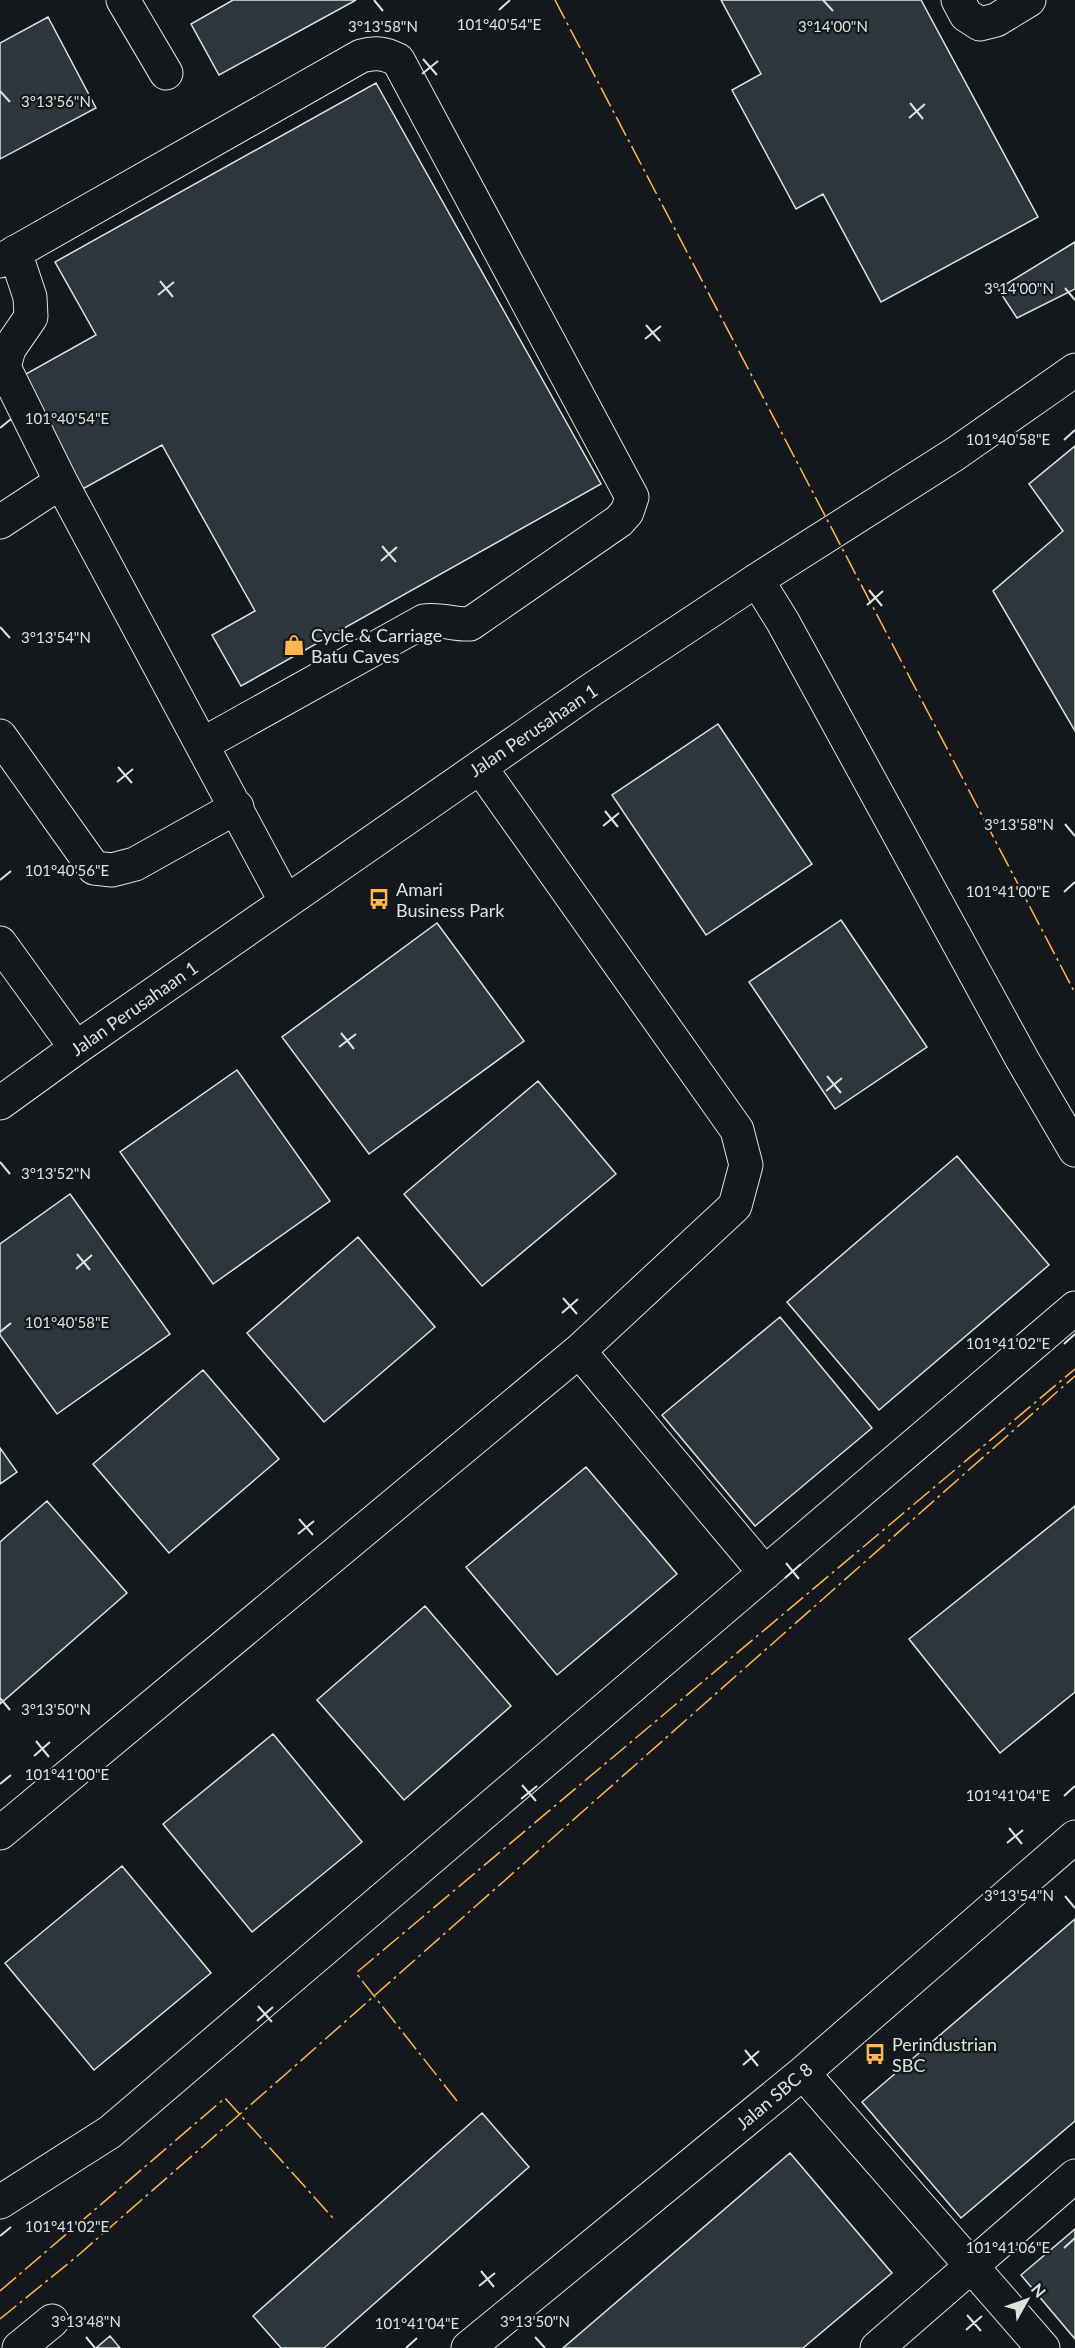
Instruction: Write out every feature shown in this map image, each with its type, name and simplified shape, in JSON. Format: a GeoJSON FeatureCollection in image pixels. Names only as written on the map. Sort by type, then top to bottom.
{"type":"FeatureCollection","features":[{"type":"Feature","properties":{"kind":"street"},"geometry":{"type":"LineString","coordinates":[[123,0],[166,73]]}},
{"type":"Feature","properties":{"kind":"street"},"geometry":{"type":"LineString","coordinates":[[957,0],[966,15],[980,24],[996,20],[1029,0]]}},
{"type":"Feature","properties":{"kind":"street"},"geometry":{"type":"LineString","coordinates":[[203,744],[424,621],[431,620],[456,625],[470,624],[619,521],[627,512],[632,497],[398,60],[385,54],[373,52],[361,56],[8,256],[30,297],[31,317],[9,349],[4,367],[61,482],[286,902]]}},
{"type":"Feature","properties":{"kind":"street","name":"Jalan Perusahaan 1"},"geometry":{"type":"LineString","coordinates":[[0,1104],[76,1047],[480,766],[757,580],[955,454],[1075,370]]}},
{"type":"Feature","properties":{"kind":"street"},"geometry":{"type":"LineString","coordinates":[[0,522],[61,482]]}},
{"type":"Feature","properties":{"kind":"street"},"geometry":{"type":"LineString","coordinates":[[757,580],[783,622],[1022,1059],[1075,1150]]}},
{"type":"Feature","properties":{"kind":"street"},"geometry":{"type":"LineString","coordinates":[[0,736],[94,868],[112,870],[135,864],[237,807]]}},
{"type":"Feature","properties":{"kind":"street"},"geometry":{"type":"LineString","coordinates":[[0,1833],[579,1351],[735,1206],[746,1165],[737,1130],[480,766]]}},
{"type":"Feature","properties":{"kind":"street"},"geometry":{"type":"LineString","coordinates":[[0,943],[76,1047]]}},
{"type":"Feature","properties":{"kind":"street"},"geometry":{"type":"LineString","coordinates":[[0,2202],[110,2132],[1075,1308]]}},
{"type":"Feature","properties":{"kind":"street"},"geometry":{"type":"LineString","coordinates":[[579,1351],[765,1574]]}},
{"type":"Feature","properties":{"kind":"street","name":"Jalan SBC 8"},"geometry":{"type":"LineString","coordinates":[[468,2348],[803,2073],[1075,1837]]}},
{"type":"Feature","properties":{"kind":"street"},"geometry":{"type":"LineString","coordinates":[[803,2073],[1043,2348]]}},
{"type":"Feature","properties":{"kind":"street"},"geometry":{"type":"LineString","coordinates":[[877,2348],[1075,2176]]}},
{"type":"Feature","properties":{"kind":"street"},"geometry":{"type":"LineString","coordinates":[[19,2348],[52,2321]]}},
{"type":"Feature","properties":{"kind":"building"},"geometry":{"type":"Polygon","coordinates":[[[233,0],[356,0],[219,75],[191,24],[233,0]]]}},
{"type":"Feature","properties":{"kind":"building"},"geometry":{"type":"Polygon","coordinates":[[[721,0],[921,0],[1038,217],[881,302],[823,194],[796,209],[732,90],[761,74],[721,0]]]}},
{"type":"Feature","properties":{"kind":"building"},"geometry":{"type":"Polygon","coordinates":[[[48,17],[96,108],[0,159],[0,43],[48,17]]]}},
{"type":"Feature","properties":{"kind":"building"},"geometry":{"type":"Polygon","coordinates":[[[376,83],[601,484],[241,686],[212,635],[255,611],[162,445],[79,491],[17,379],[96,335],[55,262],[376,83]]]}},
{"type":"Feature","properties":{"kind":"building"},"geometry":{"type":"Polygon","coordinates":[[[1075,242],[1075,289],[1017,318],[998,289],[1075,242]]]}},
{"type":"Feature","properties":{"kind":"building"},"geometry":{"type":"Polygon","coordinates":[[[1075,446],[1075,731],[993,591],[1063,531],[1029,484],[1075,446]]]}},
{"type":"Feature","properties":{"kind":"building"},"geometry":{"type":"Polygon","coordinates":[[[718,724],[812,864],[706,935],[612,795],[718,724]]]}},
{"type":"Feature","properties":{"kind":"building"},"geometry":{"type":"Polygon","coordinates":[[[841,920],[927,1047],[835,1109],[749,982],[841,920]]]}},
{"type":"Feature","properties":{"kind":"building"},"geometry":{"type":"Polygon","coordinates":[[[437,923],[524,1041],[369,1154],[282,1037],[437,923]]]}},
{"type":"Feature","properties":{"kind":"building"},"geometry":{"type":"Polygon","coordinates":[[[237,1070],[330,1201],[213,1284],[120,1152],[237,1070]]]}},
{"type":"Feature","properties":{"kind":"building"},"geometry":{"type":"Polygon","coordinates":[[[538,1081],[616,1174],[482,1286],[404,1194],[538,1081]]]}},
{"type":"Feature","properties":{"kind":"building"},"geometry":{"type":"Polygon","coordinates":[[[957,1156],[1049,1265],[879,1410],[787,1302],[957,1156]]]}},
{"type":"Feature","properties":{"kind":"building"},"geometry":{"type":"Polygon","coordinates":[[[70,1194],[170,1334],[57,1414],[0,1335],[0,1244],[70,1194]]]}},
{"type":"Feature","properties":{"kind":"building"},"geometry":{"type":"Polygon","coordinates":[[[358,1237],[435,1327],[324,1422],[247,1333],[358,1237]]]}},
{"type":"Feature","properties":{"kind":"building"},"geometry":{"type":"Polygon","coordinates":[[[780,1317],[872,1428],[755,1526],[662,1415],[780,1317]]]}},
{"type":"Feature","properties":{"kind":"building"},"geometry":{"type":"Polygon","coordinates":[[[203,1370],[279,1459],[169,1553],[93,1464],[203,1370]]]}},
{"type":"Feature","properties":{"kind":"building"},"geometry":{"type":"Polygon","coordinates":[[[0,1448],[17,1472],[0,1484],[0,1448]]]}},
{"type":"Feature","properties":{"kind":"building"},"geometry":{"type":"Polygon","coordinates":[[[586,1467],[677,1574],[557,1675],[466,1567],[586,1467]]]}},
{"type":"Feature","properties":{"kind":"building"},"geometry":{"type":"Polygon","coordinates":[[[47,1501],[127,1593],[0,1704],[0,1542],[47,1501]]]}},
{"type":"Feature","properties":{"kind":"building"},"geometry":{"type":"Polygon","coordinates":[[[1075,1506],[1075,1692],[1000,1753],[909,1639],[1075,1506]]]}},
{"type":"Feature","properties":{"kind":"building"},"geometry":{"type":"Polygon","coordinates":[[[425,1606],[511,1706],[404,1800],[317,1700],[425,1606]]]}},
{"type":"Feature","properties":{"kind":"building"},"geometry":{"type":"Polygon","coordinates":[[[273,1734],[362,1842],[252,1932],[163,1824],[273,1734]]]}},
{"type":"Feature","properties":{"kind":"building"},"geometry":{"type":"Polygon","coordinates":[[[122,1866],[211,1973],[94,2070],[5,1963],[122,1866]]]}},
{"type":"Feature","properties":{"kind":"building"},"geometry":{"type":"Polygon","coordinates":[[[1075,1919],[1075,2121],[961,2218],[862,2102],[1075,1919]]]}},
{"type":"Feature","properties":{"kind":"building"},"geometry":{"type":"Polygon","coordinates":[[[482,2113],[529,2167],[324,2348],[281,2348],[253,2316],[482,2113]]]}},
{"type":"Feature","properties":{"kind":"building"},"geometry":{"type":"Polygon","coordinates":[[[790,2153],[892,2273],[803,2348],[563,2348],[790,2153]]]}},
{"type":"Feature","properties":{"kind":"building"},"geometry":{"type":"Polygon","coordinates":[[[1075,2229],[1075,2339],[1021,2275],[1075,2229]]]}},
{"type":"Feature","properties":{"kind":"building"},"geometry":{"type":"Polygon","coordinates":[[[110,2336],[120,2348],[96,2348],[110,2336]]]}},
{"type":"Feature","properties":{"kind":"power"},"geometry":{"type":"LineString","coordinates":[[555,0],[1075,993]]}},
{"type":"Feature","properties":{"kind":"power"},"geometry":{"type":"LineString","coordinates":[[457,2101],[356,1973],[1075,1369]]}},
{"type":"Feature","properties":{"kind":"power"},"geometry":{"type":"LineString","coordinates":[[0,2319],[75,2258],[287,2073],[1075,1376]]}},
{"type":"Feature","properties":{"kind":"power"},"geometry":{"type":"LineString","coordinates":[[0,2291],[225,2098],[333,2218]]}},
{"type":"Feature","properties":{"kind":"place","name":"Cycle & Carriage Batu Caves"},"geometry":{"type":"Point","coordinates":[294,645]}},
{"type":"Feature","properties":{"kind":"place","name":"Amari Business Park"},"geometry":{"type":"Point","coordinates":[379,899]}},
{"type":"Feature","properties":{"kind":"place","name":"Perindustrian SBC"},"geometry":{"type":"Point","coordinates":[875,2054]}}]}
